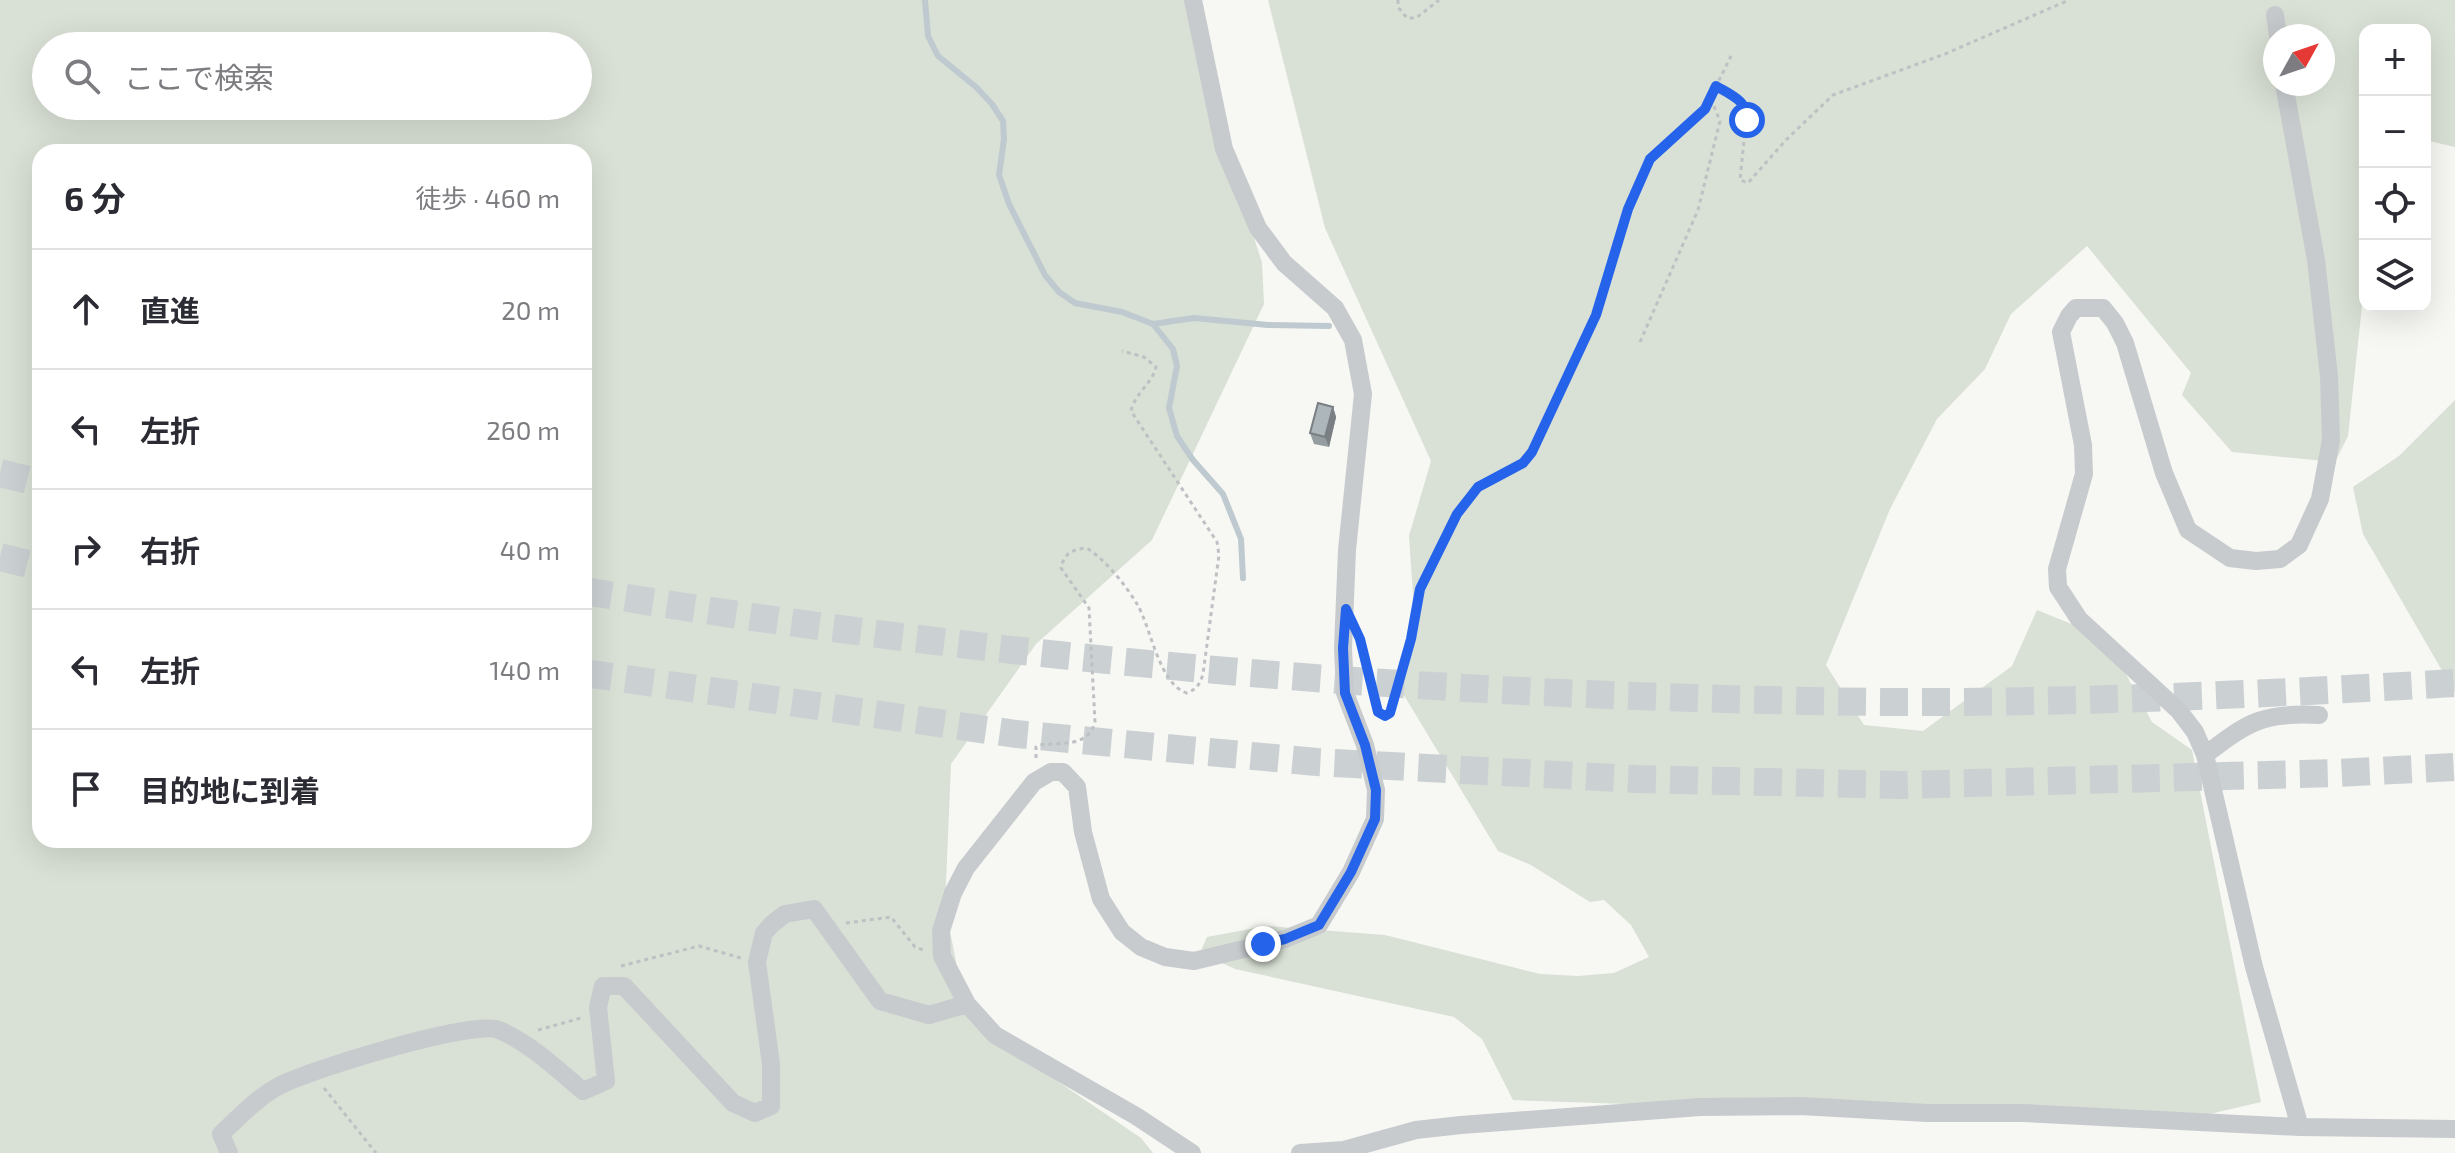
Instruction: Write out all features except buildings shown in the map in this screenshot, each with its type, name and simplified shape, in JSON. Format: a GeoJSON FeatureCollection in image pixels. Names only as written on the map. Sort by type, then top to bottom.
{"type":"FeatureCollection","features":[{"type":"Feature","properties":{"kind":"street"},"geometry":{"type":"LineString","coordinates":[[1192,1153],[1136,1116],[995,1035],[967,1004],[942,956],[941,931],[953,893],[966,868],[1034,782],[1051,772],[1063,772],[1077,787],[1083,832],[1101,899],[1122,932],[1141,947],[1165,957],[1194,961],[1285,939],[1319,925],[1351,872],[1375,819],[1376,790],[1365,745],[1345,693],[1343,648],[1347,550],[1363,394],[1353,340],[1335,308],[1284,263],[1258,228],[1224,149],[1193,0]]}},
{"type":"Feature","properties":{"kind":"street"},"geometry":{"type":"LineString","coordinates":[[2275,15],[2276,24]]}},
{"type":"Feature","properties":{"kind":"street"},"geometry":{"type":"LineString","coordinates":[[2286,96],[2316,260],[2330,392],[2331,440],[2320,499],[2299,545],[2280,559],[2256,561],[2230,558],[2188,530],[2164,473],[2125,343],[2115,323],[2103,308],[2076,308],[2061,332],[2083,445],[2084,474],[2057,569],[2058,587],[2079,619],[2179,711],[2195,732],[2205,755],[2254,967],[2300,1127]]}},
{"type":"Feature","properties":{"kind":"street"},"geometry":{"type":"LineString","coordinates":[[2205,755],[2240,728],[2259,718],[2319,715]]}},
{"type":"Feature","properties":{"kind":"street"},"geometry":{"type":"LineString","coordinates":[[229,1153],[221,1134],[256,1101],[279,1085],[421,1038],[497,1028],[542,1057],[583,1091],[606,1081],[598,1007],[603,986],[624,986],[733,1103],[755,1113],[771,1106],[771,1064],[757,962],[764,933],[785,914],[814,909],[880,1001],[929,1015],[967,1004]]}},
{"type":"Feature","properties":{"kind":"street"},"geometry":{"type":"LineString","coordinates":[[1300,1153],[1344,1150],[1416,1130],[1700,1107],[1800,1106],[1927,1113],[2024,1113],[2300,1127],[2455,1129]]}},
{"type":"Feature","properties":{"kind":"path"},"geometry":{"type":"LineString","coordinates":[[1398,0],[1398,7],[1407,18],[1416,18],[1439,0]]}},
{"type":"Feature","properties":{"kind":"path"},"geometry":{"type":"LineString","coordinates":[[1716,86],[1741,101],[1747,111],[1740,180],[1748,183],[1786,140],[1833,95],[1945,54],[2069,0]]}},
{"type":"Feature","properties":{"kind":"path"},"geometry":{"type":"LineString","coordinates":[[1363,652],[1378,712],[1385,716],[1390,713],[1411,639],[1420,589],[1436,553],[1457,514],[1478,487],[1523,463],[1532,452],[1596,315],[1628,209],[1650,159],[1705,109],[1731,56]]}},
{"type":"Feature","properties":{"kind":"path"},"geometry":{"type":"LineString","coordinates":[[1640,342],[1698,210],[1720,121],[1710,98]]}},
{"type":"Feature","properties":{"kind":"path"},"geometry":{"type":"LineString","coordinates":[[1034,782],[1036,747],[1076,743],[1092,730],[1095,722],[1089,608],[1061,568],[1068,554],[1074,550],[1087,548],[1099,556],[1137,603],[1175,687],[1187,693],[1193,691],[1199,686],[1203,674],[1219,555],[1217,542],[1131,411],[1138,395],[1154,376],[1156,367],[1144,357],[1122,351]]}},
{"type":"Feature","properties":{"kind":"path"},"geometry":{"type":"LineString","coordinates":[[827,925],[891,917],[915,947],[942,956]]}},
{"type":"Feature","properties":{"kind":"path"},"geometry":{"type":"LineString","coordinates":[[311,1073],[376,1153]]}},
{"type":"Feature","properties":{"kind":"shaded area"},"geometry":{"type":"Polygon","coordinates":[[[0,0],[1194,0],[1206,84],[1262,263],[1264,304],[1152,540],[1036,644],[951,764],[945,906],[959,977],[994,1038],[1141,1138],[1153,1153],[0,1153],[0,0]]]}},
{"type":"Feature","properties":{"kind":"shaded area"},"geometry":{"type":"Polygon","coordinates":[[[1268,0],[2455,0],[2455,147],[2431,141],[2431,24],[2359,24],[2361,312],[2348,436],[2335,462],[2232,452],[2182,395],[2191,373],[2087,246],[2011,314],[1985,369],[1937,419],[1890,509],[1826,665],[1864,725],[1923,731],[2012,666],[2037,610],[2106,638],[2152,722],[2192,750],[2261,1102],[2171,1123],[1513,1100],[1482,1039],[1454,1017],[1235,969],[1200,953],[1207,937],[1266,926],[1385,935],[1540,974],[1578,976],[1614,973],[1649,957],[1631,925],[1604,900],[1590,902],[1531,865],[1498,851],[1399,687],[1414,609],[1409,536],[1431,461],[1325,228],[1268,0]]]}},
{"type":"Feature","properties":{"kind":"shaded area"},"geometry":{"type":"Polygon","coordinates":[[[2455,400],[2455,693],[2363,534],[2353,487],[2399,456],[2455,400]]]}},
{"type":"Feature","properties":{"kind":"waterway"},"geometry":{"type":"LineString","coordinates":[[925,0],[928,36],[938,56],[976,87],[1003,121],[999,175],[1009,204],[1045,275],[1059,292],[1075,303],[1122,312],[1153,324],[1194,318],[1268,325],[1329,326]]}},
{"type":"Feature","properties":{"kind":"waterway"},"geometry":{"type":"LineString","coordinates":[[1153,324],[1173,349],[1177,366],[1169,408],[1177,436],[1223,494],[1241,539],[1243,578]]}},
{"type":"Feature","properties":{"kind":"tunnel"},"geometry":{"type":"LineString","coordinates":[[0,473],[32,481]]}},
{"type":"Feature","properties":{"kind":"tunnel"},"geometry":{"type":"LineString","coordinates":[[0,557],[32,565]]}},
{"type":"Feature","properties":{"kind":"tunnel"},"geometry":{"type":"LineString","coordinates":[[592,592],[908,638],[1071,656],[1235,672],[1562,693],[1960,702],[2172,697],[2455,683]]}},
{"type":"Feature","properties":{"kind":"tunnel"},"geometry":{"type":"LineString","coordinates":[[592,674],[1016,734],[1317,762],[1635,779],[1902,785],[2455,767]]}},
{"type":"Feature","properties":{"kind":"route"},"geometry":{"type":"LineString","coordinates":[[1263,944],[1319,925],[1351,872],[1375,819],[1376,790],[1365,745],[1345,693],[1343,648],[1346,609],[1360,639],[1378,712],[1385,716],[1390,713],[1411,639],[1420,589],[1436,553],[1457,514],[1478,487],[1523,463],[1532,452],[1596,315],[1628,209],[1650,159],[1705,109],[1716,86],[1741,101],[1747,111],[1747,120]]}}]}
